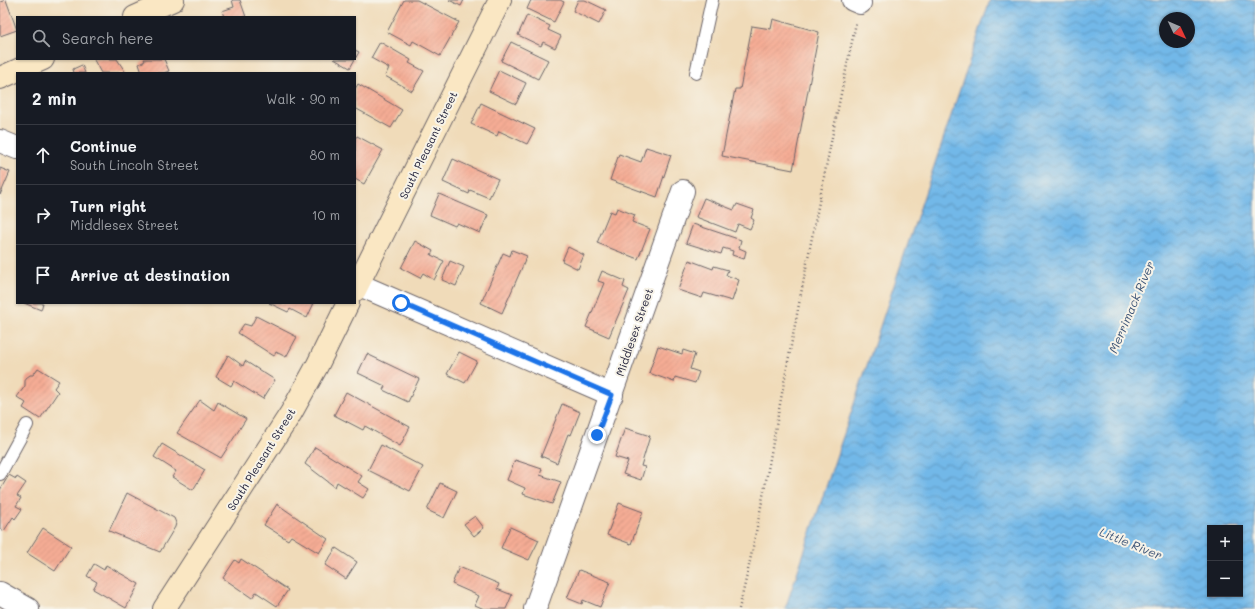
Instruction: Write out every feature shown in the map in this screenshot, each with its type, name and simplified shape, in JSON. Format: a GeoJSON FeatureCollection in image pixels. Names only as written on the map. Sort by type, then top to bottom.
{"type":"FeatureCollection","features":[{"type":"Feature","properties":{"kind":"street"},"geometry":{"type":"LineString","coordinates":[[137,16],[172,0]]}},
{"type":"Feature","properties":{"kind":"street","name":"South Pleasant Street"},"geometry":{"type":"LineString","coordinates":[[356,286],[500,0]]}},
{"type":"Feature","properties":{"kind":"street"},"geometry":{"type":"LineString","coordinates":[[0,78],[41,60]]}},
{"type":"Feature","properties":{"kind":"street"},"geometry":{"type":"LineString","coordinates":[[0,141],[16,148]]}},
{"type":"Feature","properties":{"kind":"street","name":"Middlesex Street"},"geometry":{"type":"LineString","coordinates":[[535,609],[683,191]]}},
{"type":"Feature","properties":{"kind":"street"},"geometry":{"type":"LineString","coordinates":[[356,291],[612,395]]}},
{"type":"Feature","properties":{"kind":"street","name":"South Pleasant Street"},"geometry":{"type":"LineString","coordinates":[[164,609],[291,413],[317,366],[347,304]]}},
{"type":"Feature","properties":{"kind":"street"},"geometry":{"type":"LineString","coordinates":[[0,593],[28,609]]}},
{"type":"Feature","properties":{"kind":"lane"},"geometry":{"type":"LineString","coordinates":[[696,73],[712,0]]}},
{"type":"Feature","properties":{"kind":"lane"},"geometry":{"type":"LineString","coordinates":[[0,474],[27,425]]}},
{"type":"Feature","properties":{"kind":"path"},"geometry":{"type":"LineString","coordinates":[[739,609],[746,581],[857,2]]}},
{"type":"Feature","properties":{"kind":"water"},"geometry":{"type":"Polygon","coordinates":[[[990,0],[1255,0],[1255,609],[785,609],[990,0]]]}},
{"type":"Feature","properties":{"kind":"building"},"geometry":{"type":"Polygon","coordinates":[[[6,0],[16,30],[0,36],[0,2],[6,0]]]}},
{"type":"Feature","properties":{"kind":"building"},"geometry":{"type":"Polygon","coordinates":[[[232,0],[240,0],[246,16],[224,16],[222,11],[234,7],[232,0]]]}},
{"type":"Feature","properties":{"kind":"building"},"geometry":{"type":"Polygon","coordinates":[[[404,0],[417,0],[459,22],[440,56],[413,41],[411,45],[387,32],[404,0]]]}},
{"type":"Feature","properties":{"kind":"building"},"geometry":{"type":"Polygon","coordinates":[[[449,0],[464,0],[461,6],[449,0]]]}},
{"type":"Feature","properties":{"kind":"building"},"geometry":{"type":"Polygon","coordinates":[[[531,0],[560,0],[564,2],[554,22],[527,9],[531,0]]]}},
{"type":"Feature","properties":{"kind":"building"},"geometry":{"type":"Polygon","coordinates":[[[578,0],[585,0],[606,10],[599,24],[573,11],[578,0]]]}},
{"type":"Feature","properties":{"kind":"building"},"geometry":{"type":"Polygon","coordinates":[[[527,15],[550,26],[548,30],[561,36],[555,48],[543,42],[541,46],[518,35],[527,15]]]}},
{"type":"Feature","properties":{"kind":"building"},"geometry":{"type":"Polygon","coordinates":[[[773,19],[819,32],[793,170],[722,156],[735,89],[740,89],[752,26],[771,29],[773,19]]]}},
{"type":"Feature","properties":{"kind":"building"},"geometry":{"type":"Polygon","coordinates":[[[380,42],[411,60],[409,63],[424,71],[412,91],[385,76],[389,68],[371,58],[380,42]]]}},
{"type":"Feature","properties":{"kind":"building"},"geometry":{"type":"Polygon","coordinates":[[[511,42],[548,60],[538,79],[501,61],[511,42]]]}},
{"type":"Feature","properties":{"kind":"building"},"geometry":{"type":"Polygon","coordinates":[[[356,50],[359,52],[356,57],[356,50]]]}},
{"type":"Feature","properties":{"kind":"building"},"geometry":{"type":"Polygon","coordinates":[[[94,60],[118,60],[125,72],[100,72],[94,60]]]}},
{"type":"Feature","properties":{"kind":"building"},"geometry":{"type":"Polygon","coordinates":[[[164,60],[169,71],[142,72],[139,64],[145,61],[164,60]]]}},
{"type":"Feature","properties":{"kind":"building"},"geometry":{"type":"Polygon","coordinates":[[[336,60],[354,60],[350,68],[336,60]]]}},
{"type":"Feature","properties":{"kind":"building"},"geometry":{"type":"Polygon","coordinates":[[[82,65],[85,72],[74,72],[73,69],[82,65]]]}},
{"type":"Feature","properties":{"kind":"building"},"geometry":{"type":"Polygon","coordinates":[[[499,70],[526,83],[516,104],[489,91],[499,70]]]}},
{"type":"Feature","properties":{"kind":"building"},"geometry":{"type":"Polygon","coordinates":[[[358,84],[402,110],[391,128],[356,109],[356,87],[358,84]]]}},
{"type":"Feature","properties":{"kind":"building"},"geometry":{"type":"Polygon","coordinates":[[[481,103],[535,129],[527,144],[499,131],[497,136],[471,124],[481,103]]]}},
{"type":"Feature","properties":{"kind":"building"},"geometry":{"type":"Polygon","coordinates":[[[357,136],[383,150],[364,184],[356,180],[357,136]]]}},
{"type":"Feature","properties":{"kind":"building"},"geometry":{"type":"Polygon","coordinates":[[[646,147],[671,155],[657,197],[610,180],[619,154],[641,162],[646,147]]]}},
{"type":"Feature","properties":{"kind":"building"},"geometry":{"type":"Polygon","coordinates":[[[453,159],[498,179],[489,198],[470,190],[469,194],[443,182],[453,159]]]}},
{"type":"Feature","properties":{"kind":"building"},"geometry":{"type":"Polygon","coordinates":[[[0,168],[10,172],[0,195],[0,168]]]}},
{"type":"Feature","properties":{"kind":"building"},"geometry":{"type":"Polygon","coordinates":[[[439,194],[488,215],[480,233],[457,223],[455,226],[430,215],[439,194]]]}},
{"type":"Feature","properties":{"kind":"building"},"geometry":{"type":"Polygon","coordinates":[[[704,198],[734,210],[737,204],[754,210],[751,218],[754,220],[750,229],[738,224],[735,232],[696,217],[704,198]]]}},
{"type":"Feature","properties":{"kind":"building"},"geometry":{"type":"Polygon","coordinates":[[[617,208],[635,215],[632,222],[650,229],[638,259],[597,243],[610,211],[615,213],[617,208]]]}},
{"type":"Feature","properties":{"kind":"building"},"geometry":{"type":"Polygon","coordinates":[[[693,224],[741,240],[739,248],[746,251],[744,259],[732,255],[733,251],[723,248],[721,254],[686,243],[693,224]]]}},
{"type":"Feature","properties":{"kind":"building"},"geometry":{"type":"Polygon","coordinates":[[[415,241],[433,251],[431,255],[444,261],[434,280],[423,273],[420,278],[401,268],[415,241]]]}},
{"type":"Feature","properties":{"kind":"building"},"geometry":{"type":"Polygon","coordinates":[[[568,247],[584,255],[578,269],[562,261],[568,247]]]}},
{"type":"Feature","properties":{"kind":"building"},"geometry":{"type":"Polygon","coordinates":[[[512,250],[527,256],[502,313],[481,303],[503,253],[510,256],[512,250]]]}},
{"type":"Feature","properties":{"kind":"building"},"geometry":{"type":"Polygon","coordinates":[[[689,260],[713,269],[714,266],[728,270],[726,275],[739,280],[732,301],[704,293],[702,298],[678,290],[689,260]]]}},
{"type":"Feature","properties":{"kind":"building"},"geometry":{"type":"Polygon","coordinates":[[[450,261],[464,267],[456,286],[442,280],[450,261]]]}},
{"type":"Feature","properties":{"kind":"building"},"geometry":{"type":"Polygon","coordinates":[[[602,271],[625,281],[623,287],[629,290],[609,337],[586,327],[604,283],[598,281],[602,271]]]}},
{"type":"Feature","properties":{"kind":"building"},"geometry":{"type":"Polygon","coordinates":[[[26,304],[43,304],[41,310],[26,304]]]}},
{"type":"Feature","properties":{"kind":"building"},"geometry":{"type":"Polygon","coordinates":[[[271,304],[314,304],[307,318],[290,309],[288,312],[271,304]]]}},
{"type":"Feature","properties":{"kind":"building"},"geometry":{"type":"Polygon","coordinates":[[[256,316],[297,337],[286,357],[276,352],[274,356],[238,333],[244,324],[251,326],[256,316]]]}},
{"type":"Feature","properties":{"kind":"building"},"geometry":{"type":"Polygon","coordinates":[[[658,346],[682,354],[683,350],[695,354],[690,369],[699,372],[695,383],[675,377],[674,382],[649,373],[658,346]]]}},
{"type":"Feature","properties":{"kind":"building"},"geometry":{"type":"Polygon","coordinates":[[[459,352],[477,361],[465,383],[447,374],[459,352]]]}},
{"type":"Feature","properties":{"kind":"building"},"geometry":{"type":"Polygon","coordinates":[[[367,354],[419,379],[408,402],[383,390],[385,386],[358,373],[367,354]]]}},
{"type":"Feature","properties":{"kind":"building"},"geometry":{"type":"Polygon","coordinates":[[[228,355],[243,366],[245,361],[275,380],[263,399],[234,381],[231,386],[216,377],[228,355]]]}},
{"type":"Feature","properties":{"kind":"building"},"geometry":{"type":"Polygon","coordinates":[[[38,368],[59,381],[54,388],[58,392],[40,419],[23,408],[26,403],[17,397],[25,386],[26,378],[33,375],[38,368]]]}},
{"type":"Feature","properties":{"kind":"building"},"geometry":{"type":"Polygon","coordinates":[[[346,392],[410,427],[400,446],[365,426],[363,430],[334,415],[346,392]]]}},
{"type":"Feature","properties":{"kind":"building"},"geometry":{"type":"Polygon","coordinates":[[[200,400],[214,410],[218,402],[246,419],[221,458],[177,433],[200,400]]]}},
{"type":"Feature","properties":{"kind":"building"},"geometry":{"type":"Polygon","coordinates":[[[562,404],[580,412],[571,435],[568,434],[557,463],[541,456],[562,404]]]}},
{"type":"Feature","properties":{"kind":"building"},"geometry":{"type":"Polygon","coordinates":[[[625,428],[650,436],[641,466],[645,467],[641,480],[623,474],[628,461],[615,457],[625,428]]]}},
{"type":"Feature","properties":{"kind":"building"},"geometry":{"type":"Polygon","coordinates":[[[162,444],[205,470],[193,490],[172,477],[176,471],[154,457],[162,444]]]}},
{"type":"Feature","properties":{"kind":"building"},"geometry":{"type":"Polygon","coordinates":[[[381,445],[423,467],[410,491],[368,470],[381,445]]]}},
{"type":"Feature","properties":{"kind":"building"},"geometry":{"type":"Polygon","coordinates":[[[315,447],[362,476],[358,482],[369,489],[363,498],[337,482],[335,487],[305,464],[315,447]]]}},
{"type":"Feature","properties":{"kind":"building"},"geometry":{"type":"Polygon","coordinates":[[[515,460],[542,469],[540,475],[561,482],[552,504],[523,494],[525,488],[507,480],[515,460]]]}},
{"type":"Feature","properties":{"kind":"building"},"geometry":{"type":"Polygon","coordinates":[[[9,475],[16,479],[17,477],[26,483],[17,496],[21,498],[16,506],[22,509],[15,519],[13,517],[4,531],[0,528],[0,490],[9,475]]]}},
{"type":"Feature","properties":{"kind":"building"},"geometry":{"type":"Polygon","coordinates":[[[440,483],[457,491],[444,518],[427,510],[440,483]]]}},
{"type":"Feature","properties":{"kind":"building"},"geometry":{"type":"Polygon","coordinates":[[[127,493],[174,518],[176,523],[175,527],[160,552],[109,531],[127,493]]]}},
{"type":"Feature","properties":{"kind":"building"},"geometry":{"type":"Polygon","coordinates":[[[619,503],[643,512],[631,544],[607,535],[619,503]]]}},
{"type":"Feature","properties":{"kind":"building"},"geometry":{"type":"Polygon","coordinates":[[[277,504],[328,539],[319,553],[291,536],[288,540],[264,525],[277,504]]]}},
{"type":"Feature","properties":{"kind":"building"},"geometry":{"type":"Polygon","coordinates":[[[475,516],[484,528],[474,536],[464,524],[475,516]]]}},
{"type":"Feature","properties":{"kind":"building"},"geometry":{"type":"Polygon","coordinates":[[[510,527],[539,540],[529,560],[501,548],[510,527]]]}},
{"type":"Feature","properties":{"kind":"building"},"geometry":{"type":"Polygon","coordinates":[[[43,528],[71,546],[55,571],[27,553],[43,528]]]}},
{"type":"Feature","properties":{"kind":"building"},"geometry":{"type":"Polygon","coordinates":[[[336,548],[357,562],[346,579],[325,565],[336,548]]]}},
{"type":"Feature","properties":{"kind":"building"},"geometry":{"type":"Polygon","coordinates":[[[241,559],[288,590],[277,606],[256,592],[252,598],[223,578],[235,560],[239,563],[241,559]]]}},
{"type":"Feature","properties":{"kind":"building"},"geometry":{"type":"Polygon","coordinates":[[[94,564],[104,570],[106,565],[139,584],[126,608],[93,589],[97,582],[87,576],[94,564]]]}},
{"type":"Feature","properties":{"kind":"building"},"geometry":{"type":"Polygon","coordinates":[[[459,567],[499,584],[497,589],[512,595],[506,609],[484,609],[475,605],[479,596],[452,584],[459,567]]]}},
{"type":"Feature","properties":{"kind":"building"},"geometry":{"type":"Polygon","coordinates":[[[579,570],[610,582],[600,607],[583,600],[582,604],[567,598],[579,570]]]}},
{"type":"Feature","properties":{"kind":"route"},"geometry":{"type":"LineString","coordinates":[[401,303],[612,395],[597,435]]}},
{"type":"Feature","properties":{"kind":"water label","name":"Merrimack River"},"geometry":{"type":"Point","coordinates":[1131,307]}},
{"type":"Feature","properties":{"kind":"water label","name":"Little River"},"geometry":{"type":"Point","coordinates":[1131,543]}}]}
